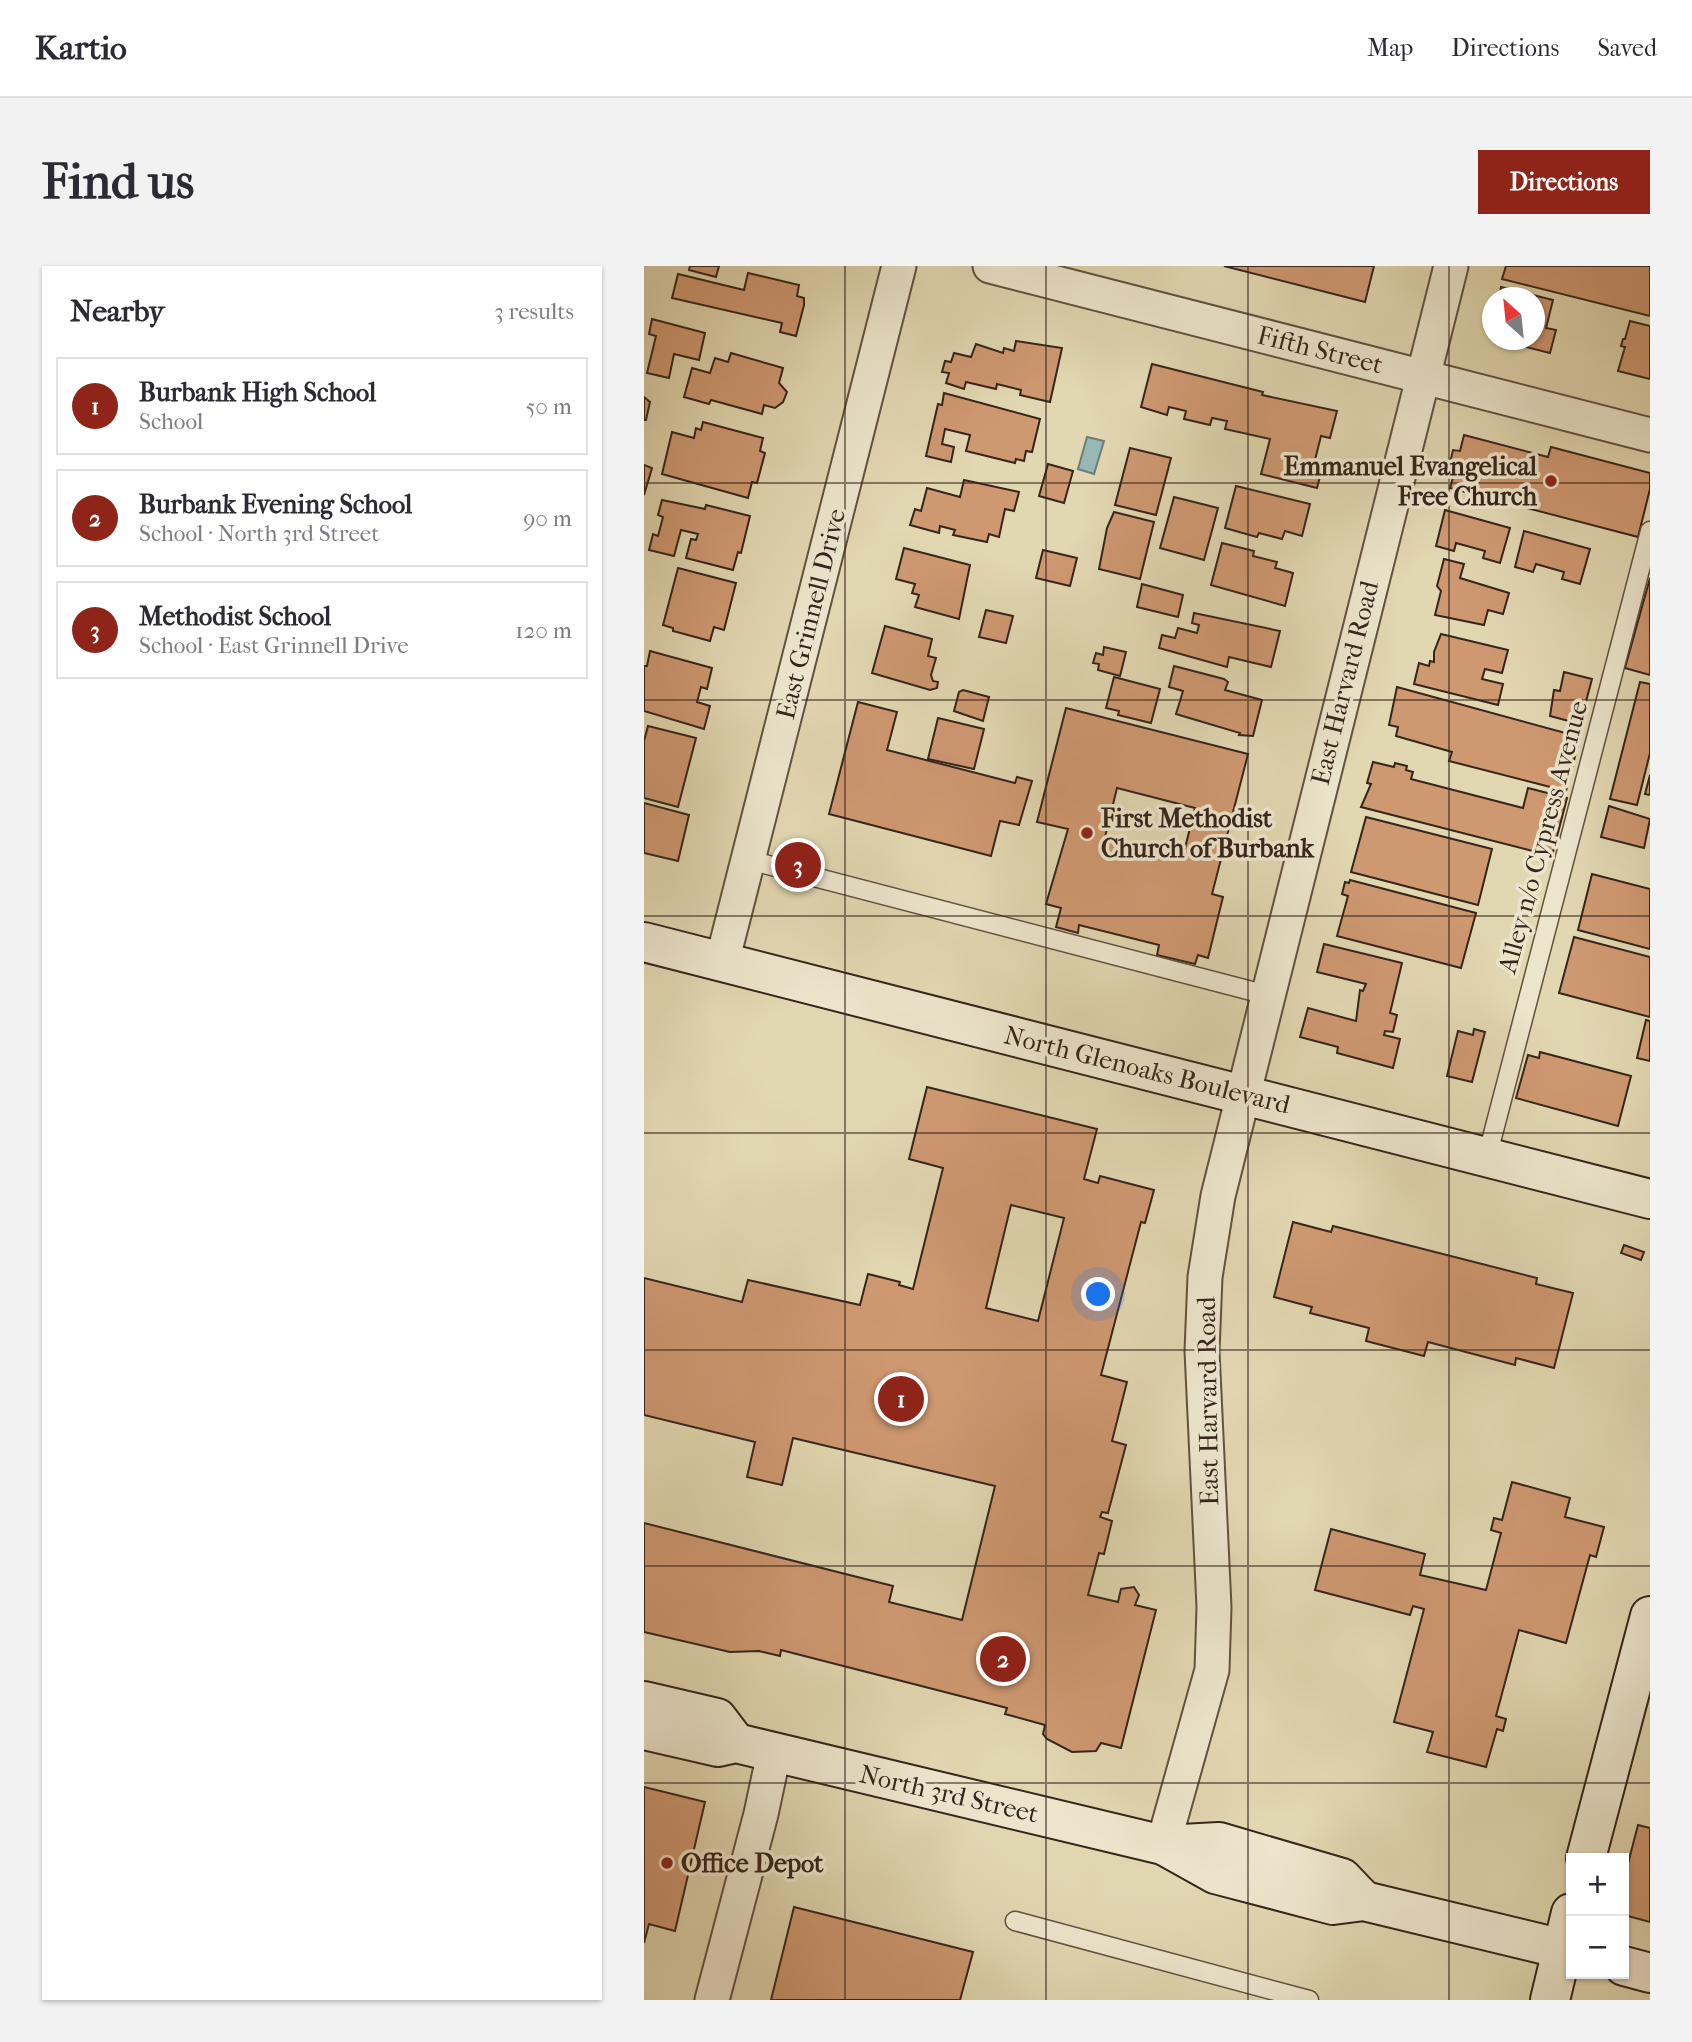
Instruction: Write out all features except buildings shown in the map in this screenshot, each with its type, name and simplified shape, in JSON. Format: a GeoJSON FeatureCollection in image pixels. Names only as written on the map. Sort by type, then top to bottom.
{"type":"FeatureCollection","features":[{"type":"Feature","properties":{"kind":"main road","name":"North Glenoaks Boulevard"},"geometry":{"type":"LineString","coordinates":[[644,942],[1650,1199]]}},
{"type":"Feature","properties":{"kind":"main road"},"geometry":{"type":"LineString","coordinates":[[1587,1853],[1650,1616]]}},
{"type":"Feature","properties":{"kind":"main road"},"geometry":{"type":"LineString","coordinates":[[644,1701],[716,1718],[736,1743]]}},
{"type":"Feature","properties":{"kind":"main road","name":"North 3rd Street"},"geometry":{"type":"LineString","coordinates":[[644,1730],[718,1747],[736,1743],[1163,1845],[1219,1842],[1342,1878],[1364,1901],[1566,1938]]}},
{"type":"Feature","properties":{"kind":"main road"},"geometry":{"type":"LineString","coordinates":[[1550,2000],[1566,1945]]}},
{"type":"Feature","properties":{"kind":"main road"},"geometry":{"type":"LineString","coordinates":[[1629,1967],[1650,1973]]}},
{"type":"Feature","properties":{"kind":"street","name":"East Grinnell Drive"},"geometry":{"type":"LineString","coordinates":[[723,962],[899,266]]}},
{"type":"Feature","properties":{"kind":"street","name":"Fifth Street"},"geometry":{"type":"LineString","coordinates":[[990,266],[1650,435]]}},
{"type":"Feature","properties":{"kind":"street","name":"East Harvard Road"},"geometry":{"type":"LineString","coordinates":[[1163,1845],[1212,1670],[1214,1607],[1202,1351],[1205,1289],[1219,1196],[1242,1094],[1451,266]]}},
{"type":"Feature","properties":{"kind":"street"},"geometry":{"type":"LineString","coordinates":[[712,2000],[761,1814],[774,1753]]}},
{"type":"Feature","properties":{"kind":"lane","name":"Alley n/o Cypress Avenue"},"geometry":{"type":"LineString","coordinates":[[1486,1157],[1650,531]]}},
{"type":"Feature","properties":{"kind":"lane"},"geometry":{"type":"LineString","coordinates":[[749,860],[1267,995]]}},
{"type":"Feature","properties":{"kind":"lane"},"geometry":{"type":"LineString","coordinates":[[1015,1921],[1309,2000]]}},
{"type":"Feature","properties":{"kind":"water"},"geometry":{"type":"Polygon","coordinates":[[[1087,437],[1104,441],[1094,474],[1078,469],[1087,437]]]}},
{"type":"Feature","properties":{"kind":"place","name":"Emmanuel Evangelical Free Church"},"geometry":{"type":"Point","coordinates":[1551,481]}},
{"type":"Feature","properties":{"kind":"place","name":"First Methodist Church of Burbank"},"geometry":{"type":"Point","coordinates":[1087,833]}},
{"type":"Feature","properties":{"kind":"place","name":"Methodist School"},"geometry":{"type":"Point","coordinates":[798,865]}},
{"type":"Feature","properties":{"kind":"place","name":"Burbank High School"},"geometry":{"type":"Point","coordinates":[901,1399]}},
{"type":"Feature","properties":{"kind":"place","name":"Burbank Evening School"},"geometry":{"type":"Point","coordinates":[1003,1659]}},
{"type":"Feature","properties":{"kind":"place","name":"Office Depot"},"geometry":{"type":"Point","coordinates":[667,1863]}}]}
